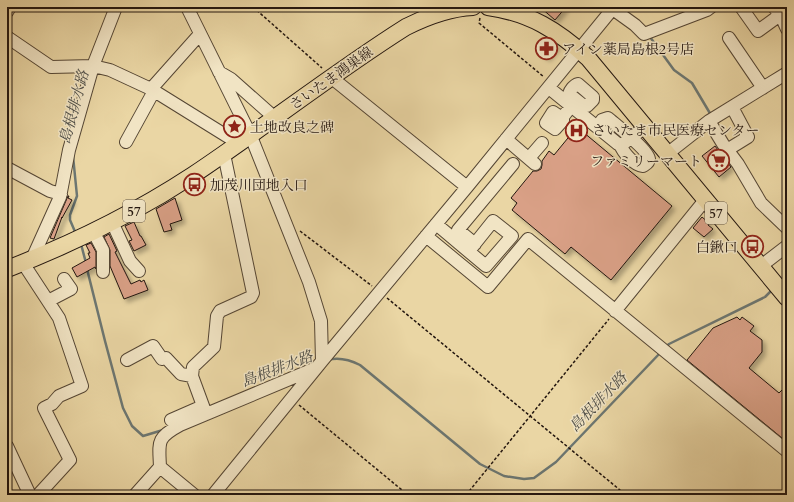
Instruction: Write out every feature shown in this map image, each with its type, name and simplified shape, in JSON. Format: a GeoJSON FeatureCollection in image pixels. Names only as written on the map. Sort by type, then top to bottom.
{"type":"FeatureCollection","features":[{"type":"Feature","properties":{"kind":"main road","name":"さいたま鴻巣線"},"geometry":{"type":"LineString","coordinates":[[7,269],[112,222],[163,194],[224,154],[406,26],[450,8],[481,11],[511,11],[538,22],[556,32],[579,50],[595,66],[787,298]]}},
{"type":"Feature","properties":{"kind":"street"},"geometry":{"type":"LineString","coordinates":[[7,12],[10,7]]}},
{"type":"Feature","properties":{"kind":"street"},"geometry":{"type":"LineString","coordinates":[[7,446],[31,495],[70,460],[44,408],[52,404],[60,396],[82,386],[59,318],[48,301],[27,261],[61,194],[69,150],[116,7]]}},
{"type":"Feature","properties":{"kind":"street"},"geometry":{"type":"LineString","coordinates":[[187,7],[219,72],[244,139],[283,217],[309,282],[321,321],[319,364]]}},
{"type":"Feature","properties":{"kind":"street"},"geometry":{"type":"LineString","coordinates":[[212,495],[550,86],[612,8],[635,25],[644,34],[707,10],[711,7]]}},
{"type":"Feature","properties":{"kind":"street"},"geometry":{"type":"LineString","coordinates":[[741,7],[758,31],[777,11],[787,29]]}},
{"type":"Feature","properties":{"kind":"street"},"geometry":{"type":"LineString","coordinates":[[126,142],[152,90],[200,34]]}},
{"type":"Feature","properties":{"kind":"street"},"geometry":{"type":"LineString","coordinates":[[7,37],[51,67],[96,67],[110,70],[152,90],[244,139]]}},
{"type":"Feature","properties":{"kind":"street"},"geometry":{"type":"LineString","coordinates":[[729,38],[763,88]]}},
{"type":"Feature","properties":{"kind":"street"},"geometry":{"type":"LineString","coordinates":[[219,72],[231,79],[275,118]]}},
{"type":"Feature","properties":{"kind":"street"},"geometry":{"type":"LineString","coordinates":[[667,154],[709,121],[787,73]]}},
{"type":"Feature","properties":{"kind":"street"},"geometry":{"type":"LineString","coordinates":[[332,78],[467,187]]}},
{"type":"Feature","properties":{"kind":"street"},"geometry":{"type":"LineString","coordinates":[[550,86],[574,103],[596,127],[620,144],[623,152],[638,164],[642,166],[646,165],[648,156],[632,137],[608,118],[602,120],[596,127]]}},
{"type":"Feature","properties":{"kind":"street"},"geometry":{"type":"LineString","coordinates":[[562,118],[574,103]]}},
{"type":"Feature","properties":{"kind":"street"},"geometry":{"type":"LineString","coordinates":[[727,150],[748,137],[732,107]]}},
{"type":"Feature","properties":{"kind":"street"},"geometry":{"type":"LineString","coordinates":[[709,121],[727,150],[738,164],[761,203],[787,228]]}},
{"type":"Feature","properties":{"kind":"street"},"geometry":{"type":"LineString","coordinates":[[620,144],[623,144],[645,127]]}},
{"type":"Feature","properties":{"kind":"street"},"geometry":{"type":"LineString","coordinates":[[506,139],[532,161],[542,143]]}},
{"type":"Feature","properties":{"kind":"street"},"geometry":{"type":"LineString","coordinates":[[204,410],[192,376],[193,367],[214,347],[217,316],[220,311],[251,297],[253,293],[224,154]]}},
{"type":"Feature","properties":{"kind":"street"},"geometry":{"type":"LineString","coordinates":[[477,207],[512,236],[486,266],[458,230],[477,207],[513,164]]}},
{"type":"Feature","properties":{"kind":"street"},"geometry":{"type":"LineString","coordinates":[[7,168],[50,191],[61,194]]}},
{"type":"Feature","properties":{"kind":"street"},"geometry":{"type":"LineString","coordinates":[[615,311],[705,200]]}},
{"type":"Feature","properties":{"kind":"street"},"geometry":{"type":"LineString","coordinates":[[472,247],[493,221]]}},
{"type":"Feature","properties":{"kind":"street"},"geometry":{"type":"LineString","coordinates":[[112,222],[130,261],[139,271]]}},
{"type":"Feature","properties":{"kind":"street"},"geometry":{"type":"LineString","coordinates":[[436,224],[472,247]]}},
{"type":"Feature","properties":{"kind":"street"},"geometry":{"type":"LineString","coordinates":[[93,231],[103,250],[103,272]]}},
{"type":"Feature","properties":{"kind":"street"},"geometry":{"type":"LineString","coordinates":[[426,236],[488,287],[528,239],[787,452]]}},
{"type":"Feature","properties":{"kind":"street"},"geometry":{"type":"LineString","coordinates":[[761,266],[787,246]]}},
{"type":"Feature","properties":{"kind":"street"},"geometry":{"type":"LineString","coordinates":[[48,301],[71,289],[64,279]]}},
{"type":"Feature","properties":{"kind":"street"},"geometry":{"type":"LineString","coordinates":[[127,360],[153,346],[162,359],[166,358],[182,374],[192,376]]}},
{"type":"Feature","properties":{"kind":"street"},"geometry":{"type":"LineString","coordinates":[[172,420],[274,385],[319,364]]}},
{"type":"Feature","properties":{"kind":"street"},"geometry":{"type":"LineString","coordinates":[[274,385],[292,399]]}},
{"type":"Feature","properties":{"kind":"street"},"geometry":{"type":"LineString","coordinates":[[135,495],[160,467],[159,444],[166,433],[204,410]]}},
{"type":"Feature","properties":{"kind":"street"},"geometry":{"type":"LineString","coordinates":[[160,467],[194,495]]}},
{"type":"Feature","properties":{"kind":"path"},"geometry":{"type":"LineString","coordinates":[[253,7],[332,78]]}},
{"type":"Feature","properties":{"kind":"path"},"geometry":{"type":"LineString","coordinates":[[481,11],[479,24],[550,86]]}},
{"type":"Feature","properties":{"kind":"path"},"geometry":{"type":"LineString","coordinates":[[283,217],[379,292],[626,495]]}},
{"type":"Feature","properties":{"kind":"path"},"geometry":{"type":"LineString","coordinates":[[466,495],[615,311]]}},
{"type":"Feature","properties":{"kind":"path"},"geometry":{"type":"LineString","coordinates":[[292,399],[408,495]]}},
{"type":"Feature","properties":{"kind":"building"},"geometry":{"type":"Polygon","coordinates":[[[540,7],[566,7],[555,20],[540,7]]]}},
{"type":"Feature","properties":{"kind":"building"},"geometry":{"type":"Polygon","coordinates":[[[547,39],[557,45],[547,58],[537,51],[547,39]]]}},
{"type":"Feature","properties":{"kind":"building"},"geometry":{"type":"Polygon","coordinates":[[[577,127],[672,206],[611,280],[571,247],[565,254],[512,210],[517,203],[511,198],[533,171],[541,169],[542,161],[549,151],[554,155],[577,127]]]}},
{"type":"Feature","properties":{"kind":"building","name":"ファミリーマート"},"geometry":{"type":"Polygon","coordinates":[[[715,146],[731,167],[719,177],[702,156],[715,146]]]}},
{"type":"Feature","properties":{"kind":"building"},"geometry":{"type":"Polygon","coordinates":[[[68,196],[68,198],[72,200],[62,217],[54,239],[50,238],[68,196]]]}},
{"type":"Feature","properties":{"kind":"building"},"geometry":{"type":"Polygon","coordinates":[[[175,198],[182,220],[170,224],[172,230],[164,232],[156,209],[175,198]]]}},
{"type":"Feature","properties":{"kind":"building"},"geometry":{"type":"Polygon","coordinates":[[[702,217],[713,229],[704,237],[693,228],[702,217]]]}},
{"type":"Feature","properties":{"kind":"building"},"geometry":{"type":"Polygon","coordinates":[[[134,222],[146,245],[134,251],[129,241],[132,240],[125,226],[134,222]]]}},
{"type":"Feature","properties":{"kind":"building"},"geometry":{"type":"Polygon","coordinates":[[[109,234],[117,251],[115,252],[131,284],[144,280],[148,290],[124,299],[110,266],[110,250],[104,237],[109,234]]]}},
{"type":"Feature","properties":{"kind":"building"},"geometry":{"type":"Polygon","coordinates":[[[91,243],[96,252],[96,269],[95,267],[77,277],[72,268],[90,258],[88,253],[90,253],[86,245],[91,243]]]}},
{"type":"Feature","properties":{"kind":"building"},"geometry":{"type":"Polygon","coordinates":[[[737,317],[740,320],[742,317],[754,326],[750,331],[762,340],[762,352],[749,368],[779,393],[787,385],[787,432],[782,438],[687,360],[713,328],[737,317]]]}},
{"type":"Feature","properties":{"kind":"waterway"},"geometry":{"type":"LineString","coordinates":[[650,37],[674,70],[692,83],[711,115]]}},
{"type":"Feature","properties":{"kind":"waterway","name":"島根排水路"},"geometry":{"type":"LineString","coordinates":[[73,156],[77,196],[70,215],[70,220],[76,234]]}},
{"type":"Feature","properties":{"kind":"waterway","name":"島根排水路"},"geometry":{"type":"LineString","coordinates":[[81,244],[86,263]]}},
{"type":"Feature","properties":{"kind":"waterway","name":"島根排水路"},"geometry":{"type":"LineString","coordinates":[[87,269],[123,408],[132,426],[143,436],[163,430]]}},
{"type":"Feature","properties":{"kind":"waterway","name":"島根排水路"},"geometry":{"type":"LineString","coordinates":[[666,347],[669,344],[765,297],[770,292]]}},
{"type":"Feature","properties":{"kind":"waterway","name":"島根排水路"},"geometry":{"type":"LineString","coordinates":[[328,360],[344,360],[360,365],[480,464],[504,476],[524,479],[534,478],[556,462],[661,352]]}},
{"type":"Feature","properties":{"kind":"place","name":"アイン薬局島根2号店"},"geometry":{"type":"Point","coordinates":[547,49]}},
{"type":"Feature","properties":{"kind":"place","name":"土地改良之碑"},"geometry":{"type":"Point","coordinates":[235,127]}},
{"type":"Feature","properties":{"kind":"place","name":"さいたま市民医療センター"},"geometry":{"type":"Point","coordinates":[577,130]}},
{"type":"Feature","properties":{"kind":"place","name":"ファミリーマート"},"geometry":{"type":"Point","coordinates":[718,161]}},
{"type":"Feature","properties":{"kind":"place","name":"加茂川団地入口"},"geometry":{"type":"Point","coordinates":[194,185]}},
{"type":"Feature","properties":{"kind":"place","name":"白鍬口"},"geometry":{"type":"Point","coordinates":[753,247]}}]}
